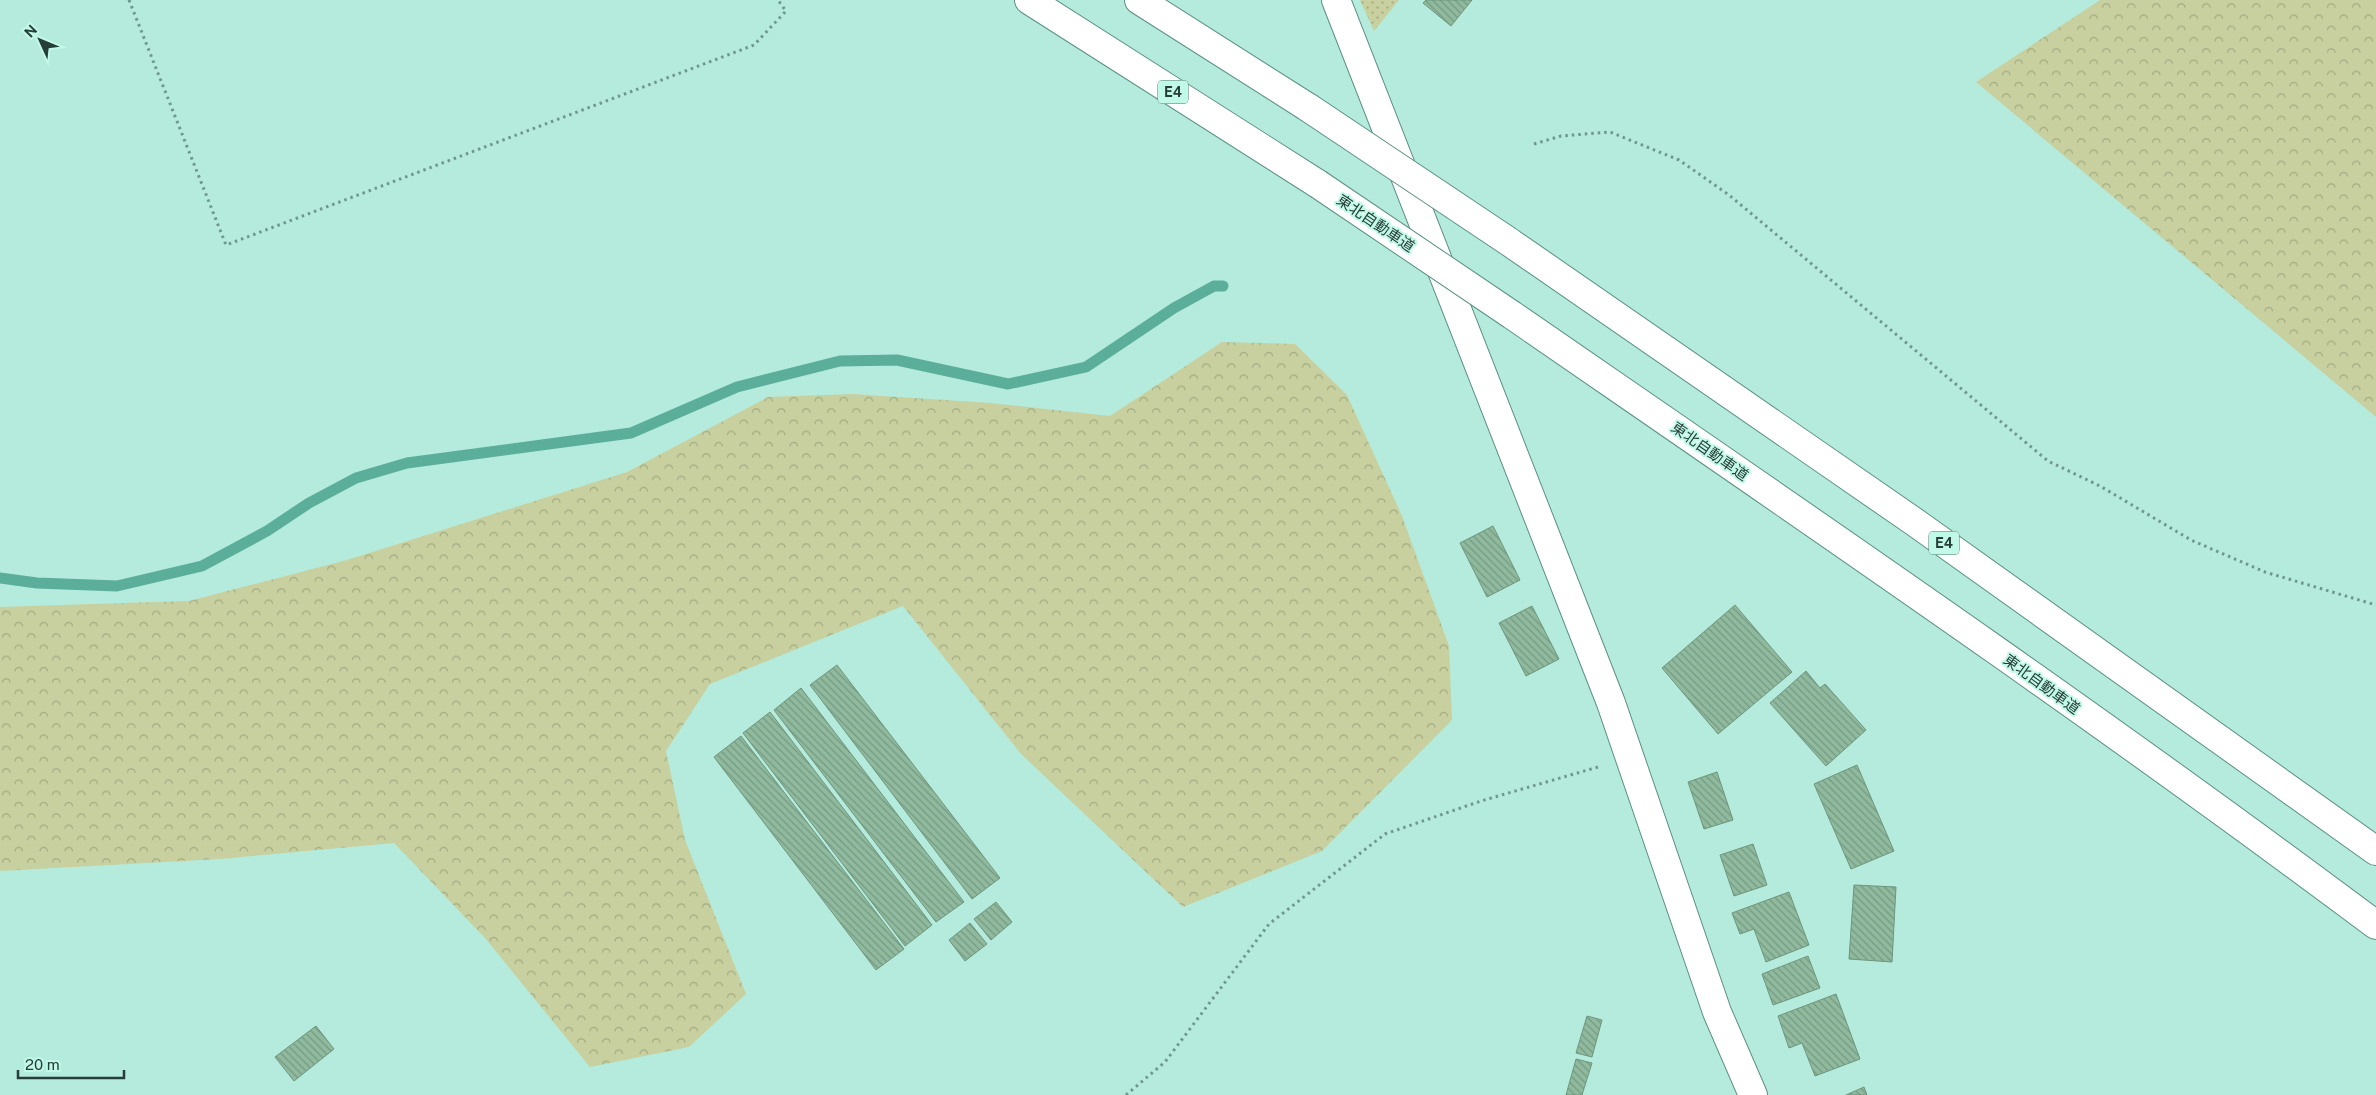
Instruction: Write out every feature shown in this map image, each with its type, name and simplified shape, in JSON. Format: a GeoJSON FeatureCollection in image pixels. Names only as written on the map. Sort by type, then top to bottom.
{"type":"FeatureCollection","features":[{"type":"Feature","properties":{"kind":"main road","name":"東北自動車道"},"geometry":{"type":"LineString","coordinates":[[1029,0],[1318,184],[1512,315],[1884,571],[2376,925]]}},
{"type":"Feature","properties":{"kind":"main road","name":"E4"},"geometry":{"type":"LineString","coordinates":[[1139,0],[1309,108],[1508,241],[1916,523],[2376,851]]}},
{"type":"Feature","properties":{"kind":"main road"},"geometry":{"type":"LineString","coordinates":[[1336,0],[1611,702],[1717,1012],[1753,1095]]}},
{"type":"Feature","properties":{"kind":"path"},"geometry":{"type":"LineString","coordinates":[[129,0],[226,245],[754,45],[786,11],[778,0]]}},
{"type":"Feature","properties":{"kind":"path"},"geometry":{"type":"LineString","coordinates":[[1534,144],[1561,136],[1610,132],[1679,160],[1729,195],[2048,461],[2100,486],[2192,540],[2266,572],[2376,605]]}},
{"type":"Feature","properties":{"kind":"path"},"geometry":{"type":"LineString","coordinates":[[1126,1095],[1165,1062],[1269,924],[1385,834],[1481,801],[1630,758]]}},
{"type":"Feature","properties":{"kind":"green space"},"geometry":{"type":"Polygon","coordinates":[[[1360,0],[1399,0],[1374,31],[1360,0]]]}},
{"type":"Feature","properties":{"kind":"green space"},"geometry":{"type":"Polygon","coordinates":[[[2100,0],[2376,0],[2376,417],[1976,82],[2100,0]]]}},
{"type":"Feature","properties":{"kind":"green space"},"geometry":{"type":"Polygon","coordinates":[[[1222,342],[1295,344],[1347,395],[1402,516],[1449,646],[1452,720],[1322,851],[1183,907],[1021,754],[903,606],[710,684],[666,751],[685,840],[746,994],[689,1047],[590,1067],[485,938],[394,843],[220,859],[0,871],[0,607],[189,601],[347,560],[627,472],[768,397],[852,394],[991,403],[1110,416],[1222,342]]]}},
{"type":"Feature","properties":{"kind":"building"},"geometry":{"type":"Polygon","coordinates":[[[1426,0],[1472,0],[1451,26],[1423,3],[1426,0]]]}},
{"type":"Feature","properties":{"kind":"building"},"geometry":{"type":"Polygon","coordinates":[[[1493,526],[1520,580],[1487,597],[1460,543],[1493,526]]]}},
{"type":"Feature","properties":{"kind":"building"},"geometry":{"type":"Polygon","coordinates":[[[1735,605],[1792,672],[1718,734],[1662,668],[1735,605]]]}},
{"type":"Feature","properties":{"kind":"building"},"geometry":{"type":"Polygon","coordinates":[[[1532,606],[1559,659],[1526,676],[1499,623],[1532,606]]]}},
{"type":"Feature","properties":{"kind":"building"},"geometry":{"type":"Polygon","coordinates":[[[837,665],[1000,878],[972,899],[810,685],[837,665]]]}},
{"type":"Feature","properties":{"kind":"building"},"geometry":{"type":"Polygon","coordinates":[[[1806,671],[1820,688],[1825,684],[1866,730],[1826,766],[1770,703],[1806,671]]]}},
{"type":"Feature","properties":{"kind":"building"},"geometry":{"type":"Polygon","coordinates":[[[801,688],[964,902],[936,922],[774,710],[801,688]]]}},
{"type":"Feature","properties":{"kind":"building"},"geometry":{"type":"Polygon","coordinates":[[[770,712],[932,925],[905,946],[743,733],[770,712]]]}},
{"type":"Feature","properties":{"kind":"building"},"geometry":{"type":"Polygon","coordinates":[[[741,736],[904,949],[876,970],[714,757],[741,736]]]}},
{"type":"Feature","properties":{"kind":"building"},"geometry":{"type":"Polygon","coordinates":[[[1857,765],[1894,851],[1851,869],[1814,784],[1857,765]]]}},
{"type":"Feature","properties":{"kind":"building"},"geometry":{"type":"Polygon","coordinates":[[[1717,772],[1733,820],[1704,829],[1688,782],[1717,772]]]}},
{"type":"Feature","properties":{"kind":"building"},"geometry":{"type":"Polygon","coordinates":[[[1753,844],[1767,885],[1734,896],[1720,855],[1753,844]]]}},
{"type":"Feature","properties":{"kind":"building"},"geometry":{"type":"Polygon","coordinates":[[[1854,885],[1896,887],[1892,962],[1849,959],[1854,885]]]}},
{"type":"Feature","properties":{"kind":"building"},"geometry":{"type":"Polygon","coordinates":[[[1789,892],[1809,945],[1766,962],[1754,929],[1740,934],[1732,913],[1789,892]]]}},
{"type":"Feature","properties":{"kind":"building"},"geometry":{"type":"Polygon","coordinates":[[[996,902],[1012,922],[991,940],[974,919],[996,902]]]}},
{"type":"Feature","properties":{"kind":"building"},"geometry":{"type":"Polygon","coordinates":[[[970,923],[987,944],[965,961],[949,940],[970,923]]]}},
{"type":"Feature","properties":{"kind":"building"},"geometry":{"type":"Polygon","coordinates":[[[1808,956],[1820,988],[1773,1005],[1762,974],[1808,956]]]}},
{"type":"Feature","properties":{"kind":"building"},"geometry":{"type":"Polygon","coordinates":[[[1836,994],[1860,1059],[1815,1076],[1802,1043],[1789,1048],[1778,1016],[1836,994]]]}},
{"type":"Feature","properties":{"kind":"building"},"geometry":{"type":"Polygon","coordinates":[[[1587,1016],[1602,1020],[1592,1057],[1576,1053],[1587,1016]]]}},
{"type":"Feature","properties":{"kind":"building"},"geometry":{"type":"Polygon","coordinates":[[[316,1026],[334,1049],[294,1081],[275,1057],[316,1026]]]}},
{"type":"Feature","properties":{"kind":"building"},"geometry":{"type":"Polygon","coordinates":[[[1576,1059],[1592,1063],[1582,1095],[1566,1095],[1576,1059]]]}},
{"type":"Feature","properties":{"kind":"building"},"geometry":{"type":"Polygon","coordinates":[[[1864,1087],[1867,1095],[1846,1095],[1864,1087]]]}},
{"type":"Feature","properties":{"kind":"waterway"},"geometry":{"type":"LineString","coordinates":[[0,578],[37,583],[117,586],[202,566],[267,531],[309,503],[356,478],[407,463],[631,433],[737,387],[840,361],[897,360],[1008,384],[1086,367],[1174,308],[1214,286],[1223,286]]}}]}
